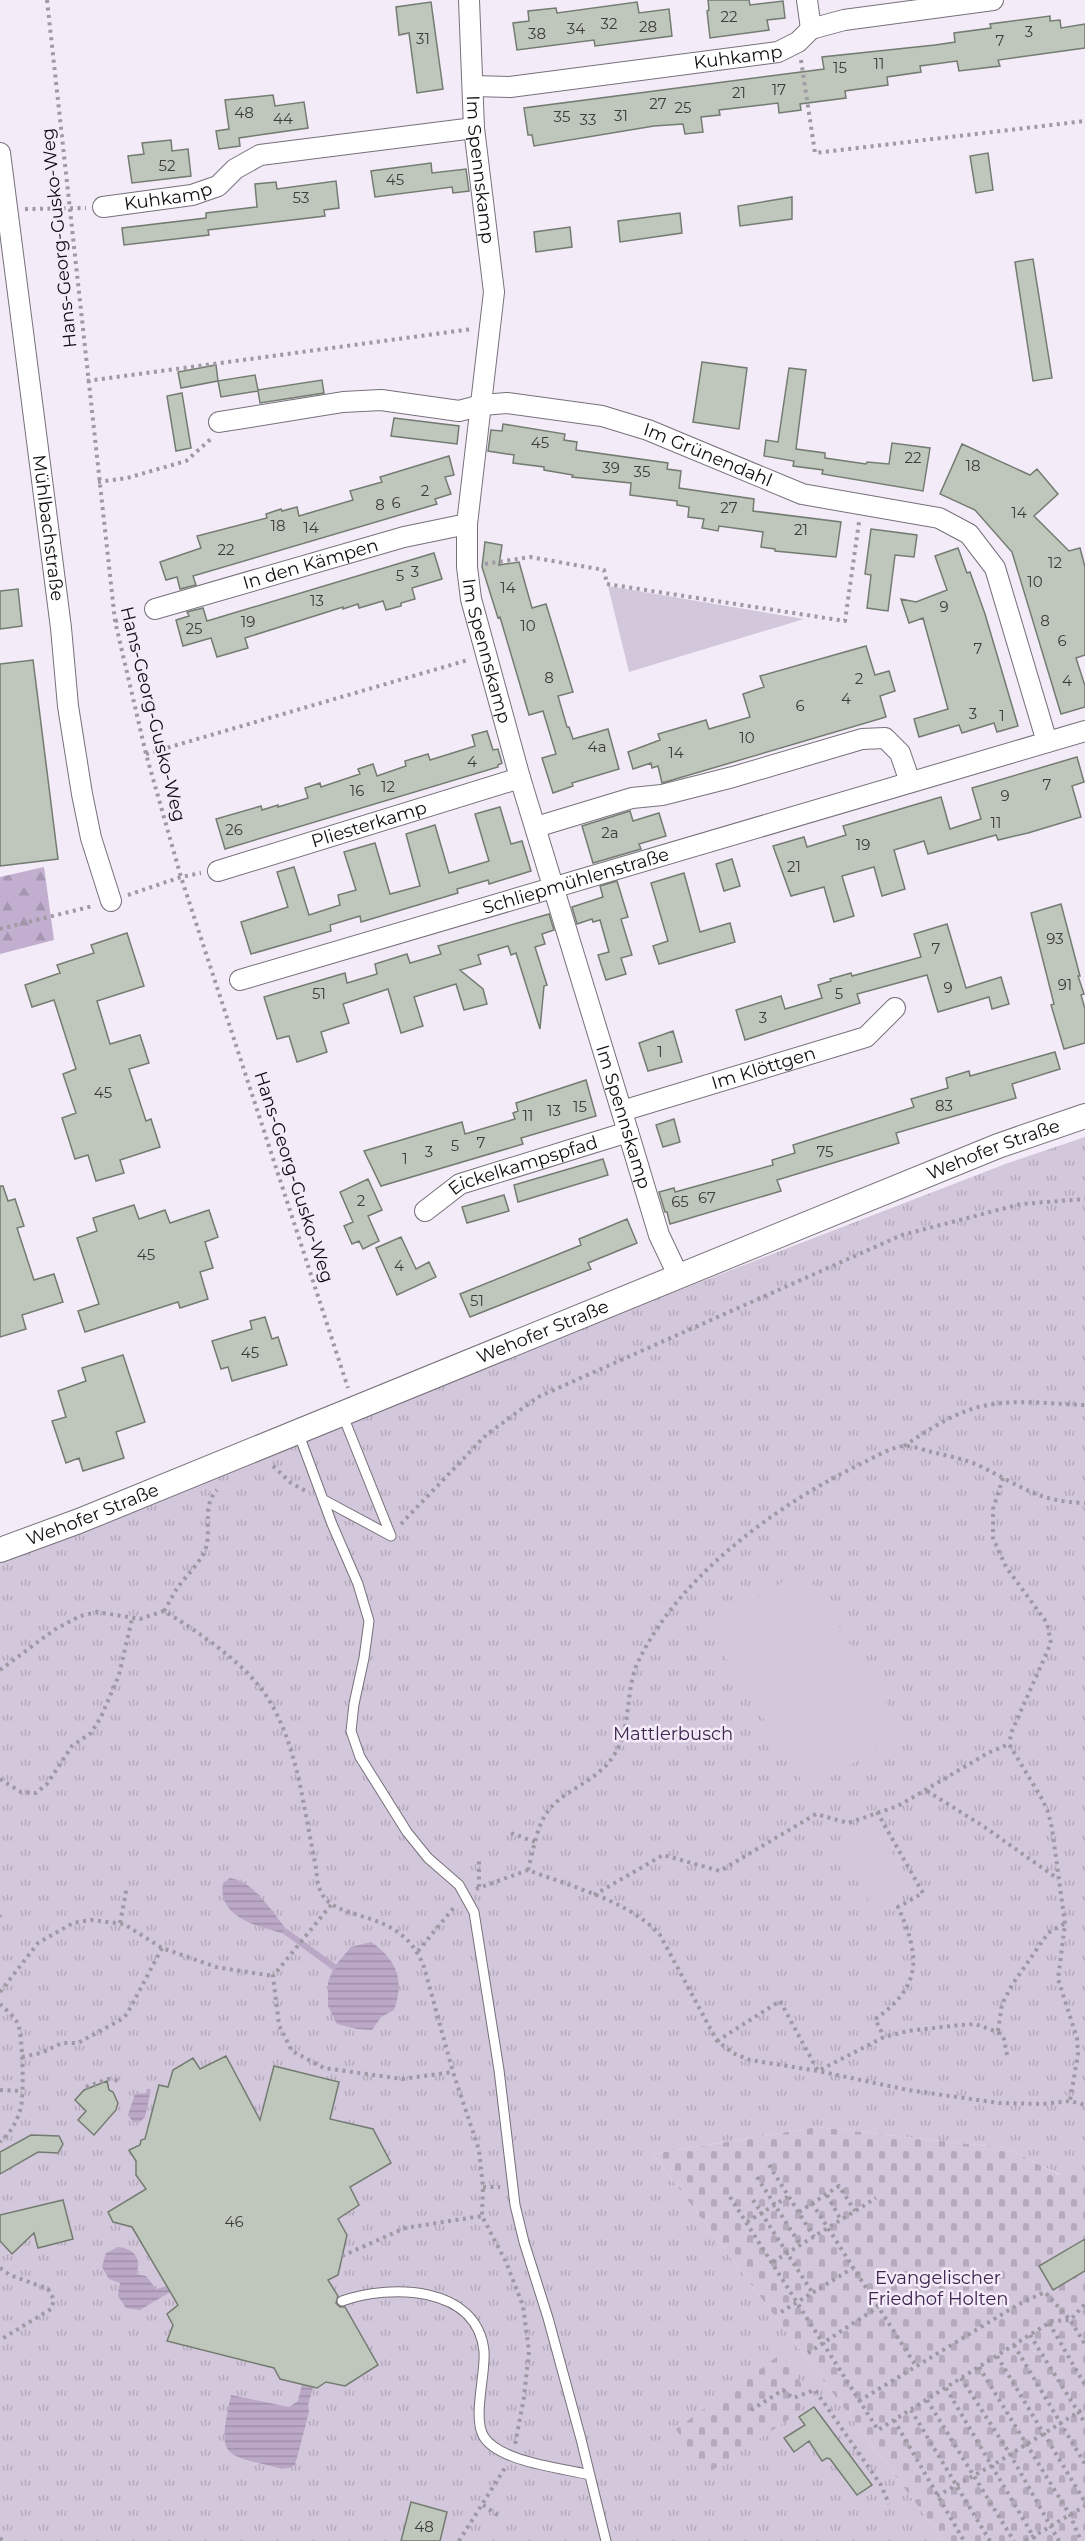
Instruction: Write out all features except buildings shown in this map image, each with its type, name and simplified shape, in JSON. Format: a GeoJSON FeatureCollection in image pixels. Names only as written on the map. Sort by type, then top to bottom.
{"type":"FeatureCollection","features":[{"type":"Feature","properties":{"kind":"street","name":"Im Spennskamp"},"geometry":{"type":"LineString","coordinates":[[470,0],[474,128],[494,292],[467,524],[467,567],[471,599],[520,778],[659,1235],[678,1275]]}},
{"type":"Feature","properties":{"kind":"street"},"geometry":{"type":"LineString","coordinates":[[805,35],[807,0]]}},
{"type":"Feature","properties":{"kind":"street","name":"Kuhkamp"},"geometry":{"type":"LineString","coordinates":[[473,86],[510,87],[778,52],[805,35],[844,20],[993,0]]}},
{"type":"Feature","properties":{"kind":"street","name":"Kuhkamp"},"geometry":{"type":"LineString","coordinates":[[103,207],[192,195],[218,186],[235,169],[260,155],[474,128]]}},
{"type":"Feature","properties":{"kind":"street","name":"Mühlbachstraße"},"geometry":{"type":"LineString","coordinates":[[0,153],[61,628],[68,706],[91,838],[111,901]]}},
{"type":"Feature","properties":{"kind":"street","name":"Im Grünendahl"},"geometry":{"type":"LineString","coordinates":[[226,421],[343,402],[381,400],[459,411],[482,405],[507,403],[602,416],[648,430],[802,494],[939,518],[969,534],[995,568],[1047,742]]}},
{"type":"Feature","properties":{"kind":"street","name":"In den Kämpen"},"geometry":{"type":"LineString","coordinates":[[155,609],[404,537],[467,524]]}},
{"type":"Feature","properties":{"kind":"street","name":"Schliepmühlenstraße"},"geometry":{"type":"LineString","coordinates":[[240,980],[1085,731]]}},
{"type":"Feature","properties":{"kind":"street"},"geometry":{"type":"LineString","coordinates":[[536,827],[632,798],[662,795],[733,777],[862,739],[885,738],[900,753],[910,782]]}},
{"type":"Feature","properties":{"kind":"street","name":"Pliesterkamp"},"geometry":{"type":"LineString","coordinates":[[218,871],[520,778]]}},
{"type":"Feature","properties":{"kind":"street","name":"Im Klöttgen"},"geometry":{"type":"LineString","coordinates":[[622,1111],[866,1037],[895,1008]]}},
{"type":"Feature","properties":{"kind":"street","name":"Wehofer Straße"},"geometry":{"type":"LineString","coordinates":[[0,1550],[268,1460],[298,1432],[998,1146],[1085,1116]]}},
{"type":"Feature","properties":{"kind":"street","name":"Eickelkampspfad"},"geometry":{"type":"LineString","coordinates":[[425,1211],[460,1184],[628,1132]]}},
{"type":"Feature","properties":{"kind":"lane"},"geometry":{"type":"LineString","coordinates":[[348,1411],[391,1536]]}},
{"type":"Feature","properties":{"kind":"lane"},"geometry":{"type":"LineString","coordinates":[[298,1432],[358,1584],[369,1621],[351,1731],[360,1757],[407,1832],[428,1858],[455,1880],[474,1912],[482,1951],[515,2205],[548,2318],[606,2541]]}},
{"type":"Feature","properties":{"kind":"lane"},"geometry":{"type":"LineString","coordinates":[[324,1500],[391,1536]]}},
{"type":"Feature","properties":{"kind":"lane"},"geometry":{"type":"LineString","coordinates":[[342,2301],[363,2293],[423,2293],[459,2307],[471,2317],[479,2332],[484,2351],[481,2429],[493,2447],[512,2456],[590,2475]]}},
{"type":"Feature","properties":{"kind":"path","name":"Hans-Georg-Gusko-Weg"},"geometry":{"type":"LineString","coordinates":[[47,0],[115,621],[146,754],[181,877],[219,989],[348,1411]]}},
{"type":"Feature","properties":{"kind":"path"},"geometry":{"type":"LineString","coordinates":[[805,35],[815,153],[1085,122]]}},
{"type":"Feature","properties":{"kind":"path"},"geometry":{"type":"LineString","coordinates":[[8,209],[103,207]]}},
{"type":"Feature","properties":{"kind":"path"},"geometry":{"type":"LineString","coordinates":[[87,381],[490,326]]}},
{"type":"Feature","properties":{"kind":"path"},"geometry":{"type":"LineString","coordinates":[[98,482],[127,478],[186,461],[226,421]]}},
{"type":"Feature","properties":{"kind":"path"},"geometry":{"type":"LineString","coordinates":[[467,567],[530,557],[604,570],[608,584],[845,621],[861,504]]}},
{"type":"Feature","properties":{"kind":"path"},"geometry":{"type":"LineString","coordinates":[[146,754],[485,655]]}},
{"type":"Feature","properties":{"kind":"path"},"geometry":{"type":"LineString","coordinates":[[391,1536],[486,1435],[538,1397],[902,1235],[1021,1204],[1085,1199]]}},
{"type":"Feature","properties":{"kind":"path"},"geometry":{"type":"LineString","coordinates":[[528,1870],[535,1842],[546,1814],[556,1803],[606,1768],[616,1753],[624,1737],[632,1680],[637,1663],[665,1614],[702,1573],[794,1501],[849,1469],[904,1446],[948,1419],[989,1405],[1009,1403],[1085,1405]]}},
{"type":"Feature","properties":{"kind":"path"},"geometry":{"type":"LineString","coordinates":[[904,1446],[965,1460],[1037,1496],[1057,1501],[1085,1503]]}},
{"type":"Feature","properties":{"kind":"path"},"geometry":{"type":"LineString","coordinates":[[268,1460],[299,1488],[324,1500]]}},
{"type":"Feature","properties":{"kind":"path"},"geometry":{"type":"LineString","coordinates":[[1003,1479],[993,1509],[993,1538],[1006,1567],[1047,1623],[1051,1643],[1012,1731],[1009,1744],[1048,1812],[1065,1924],[1058,1979],[1077,2038],[1078,2054],[1070,2101]]}},
{"type":"Feature","properties":{"kind":"path"},"geometry":{"type":"LineString","coordinates":[[0,1670],[54,1630],[80,1616],[97,1612],[140,1619],[164,1611],[176,1589],[203,1556],[208,1530],[209,1502],[219,1487]]}},
{"type":"Feature","properties":{"kind":"path"},"geometry":{"type":"LineString","coordinates":[[164,1611],[244,1669],[263,1690],[291,1749],[301,1788],[320,1891],[331,1905],[390,1926],[408,1938],[418,1951],[443,2030],[453,2072],[479,2150],[483,2187],[482,2216],[506,2262],[523,2306],[529,2351],[517,2441],[512,2456],[459,2541]]}},
{"type":"Feature","properties":{"kind":"path"},"geometry":{"type":"LineString","coordinates":[[0,1779],[21,1792],[36,1793],[47,1784],[72,1746],[91,1733],[102,1717],[118,1675],[132,1619]]}},
{"type":"Feature","properties":{"kind":"path"},"geometry":{"type":"LineString","coordinates":[[594,1895],[663,1855],[720,1871],[816,1814],[848,1823],[898,1806],[988,1753],[1009,1744]]}},
{"type":"Feature","properties":{"kind":"path"},"geometry":{"type":"LineString","coordinates":[[927,1791],[1001,1838],[1059,1880]]}},
{"type":"Feature","properties":{"kind":"path"},"geometry":{"type":"LineString","coordinates":[[877,1812],[923,1893],[898,1907],[907,1928],[915,1967],[907,1988],[893,2007],[875,2019],[884,2037]]}},
{"type":"Feature","properties":{"kind":"path"},"geometry":{"type":"LineString","coordinates":[[511,1833],[535,1842]]}},
{"type":"Feature","properties":{"kind":"path"},"geometry":{"type":"LineString","coordinates":[[479,1858],[479,1887]]}},
{"type":"Feature","properties":{"kind":"path"},"geometry":{"type":"LineString","coordinates":[[418,1951],[466,1896],[479,1887],[528,1870],[594,1895],[648,1921],[660,1935],[717,2041],[733,2053],[750,2060],[818,2071],[908,2090],[999,2103],[1043,2104],[1070,2101],[1085,2105]]}},
{"type":"Feature","properties":{"kind":"path"},"geometry":{"type":"LineString","coordinates":[[120,1923],[127,1886]]}},
{"type":"Feature","properties":{"kind":"path"},"geometry":{"type":"LineString","coordinates":[[331,1905],[273,1976],[279,2025],[292,2051],[324,2068],[402,2079],[453,2072]]}},
{"type":"Feature","properties":{"kind":"path"},"geometry":{"type":"LineString","coordinates":[[0,1992],[38,1943],[73,1923],[91,1920],[120,1923],[139,1931],[149,1941],[162,1948],[216,1967],[273,1976]]}},
{"type":"Feature","properties":{"kind":"path"},"geometry":{"type":"LineString","coordinates":[[998,2032],[1002,2004],[1012,1985],[1048,1933],[1065,1924]]}},
{"type":"Feature","properties":{"kind":"path"},"geometry":{"type":"LineString","coordinates":[[22,2057],[41,2053],[62,2043],[78,2043],[122,2019],[127,2014],[162,1948]]}},
{"type":"Feature","properties":{"kind":"path"},"geometry":{"type":"LineString","coordinates":[[717,2041],[780,2001],[818,2071]]}},
{"type":"Feature","properties":{"kind":"path"},"geometry":{"type":"LineString","coordinates":[[0,2004],[18,2022],[22,2039],[22,2106],[15,2124],[0,2142]]}},
{"type":"Feature","properties":{"kind":"path"},"geometry":{"type":"LineString","coordinates":[[818,2071],[884,2037],[908,2031],[960,2025],[975,2024],[998,2032],[1004,2039],[1007,2055]]}},
{"type":"Feature","properties":{"kind":"path"},"geometry":{"type":"LineString","coordinates":[[86,2087],[108,2079],[120,2082]]}},
{"type":"Feature","properties":{"kind":"path"},"geometry":{"type":"LineString","coordinates":[[0,2090],[21,2091]]}},
{"type":"Feature","properties":{"kind":"path"},"geometry":{"type":"LineString","coordinates":[[769,2165],[814,2237]]}},
{"type":"Feature","properties":{"kind":"path"},"geometry":{"type":"LineString","coordinates":[[757,2177],[801,2246]]}},
{"type":"Feature","properties":{"kind":"path"},"geometry":{"type":"LineString","coordinates":[[799,2212],[839,2186],[855,2211]]}},
{"type":"Feature","properties":{"kind":"path"},"geometry":{"type":"LineString","coordinates":[[826,2195],[841,2220]]}},
{"type":"Feature","properties":{"kind":"path"},"geometry":{"type":"LineString","coordinates":[[747,2222],[789,2196]]}},
{"type":"Feature","properties":{"kind":"path"},"geometry":{"type":"LineString","coordinates":[[730,2197],[878,2430],[1049,2323],[1070,2320],[1085,2304]]}},
{"type":"Feature","properties":{"kind":"path"},"geometry":{"type":"LineString","coordinates":[[773,2262],[876,2198]]}},
{"type":"Feature","properties":{"kind":"path"},"geometry":{"type":"LineString","coordinates":[[753,2200],[812,2292]]}},
{"type":"Feature","properties":{"kind":"path"},"geometry":{"type":"LineString","coordinates":[[812,2203],[916,2366]]}},
{"type":"Feature","properties":{"kind":"path"},"geometry":{"type":"LineString","coordinates":[[342,2256],[405,2228],[482,2216]]}},
{"type":"Feature","properties":{"kind":"path"},"geometry":{"type":"LineString","coordinates":[[0,2268],[10,2275],[48,2289],[54,2300],[51,2309],[0,2340]]}},
{"type":"Feature","properties":{"kind":"path"},"geometry":{"type":"LineString","coordinates":[[781,2312],[853,2268]]}},
{"type":"Feature","properties":{"kind":"path"},"geometry":{"type":"LineString","coordinates":[[860,2401],[1019,2304],[1046,2292],[1070,2320],[1085,2344]]}},
{"type":"Feature","properties":{"kind":"path"},"geometry":{"type":"LineString","coordinates":[[808,2353],[879,2307]]}},
{"type":"Feature","properties":{"kind":"path"},"geometry":{"type":"LineString","coordinates":[[1049,2323],[1085,2385]]}},
{"type":"Feature","properties":{"kind":"path"},"geometry":{"type":"LineString","coordinates":[[1030,2335],[1085,2423]]}},
{"type":"Feature","properties":{"kind":"path"},"geometry":{"type":"LineString","coordinates":[[1014,2345],[1085,2464]]}},
{"type":"Feature","properties":{"kind":"path"},"geometry":{"type":"LineString","coordinates":[[997,2356],[1085,2504],[1035,2539],[1025,2541]]}},
{"type":"Feature","properties":{"kind":"path"},"geometry":{"type":"LineString","coordinates":[[979,2367],[1070,2516],[1081,2541]]}},
{"type":"Feature","properties":{"kind":"path"},"geometry":{"type":"LineString","coordinates":[[961,2378],[1010,2454],[1059,2541]]}},
{"type":"Feature","properties":{"kind":"path"},"geometry":{"type":"LineString","coordinates":[[946,2388],[1035,2539]]}},
{"type":"Feature","properties":{"kind":"path"},"geometry":{"type":"LineString","coordinates":[[751,2410],[783,2390],[793,2398],[815,2390],[881,2485],[889,2504]]}},
{"type":"Feature","properties":{"kind":"path"},"geometry":{"type":"LineString","coordinates":[[927,2400],[1014,2541]]}},
{"type":"Feature","properties":{"kind":"path"},"geometry":{"type":"LineString","coordinates":[[937,2496],[993,2465],[1085,2408]]}},
{"type":"Feature","properties":{"kind":"path"},"geometry":{"type":"LineString","coordinates":[[911,2410],[990,2541]]}},
{"type":"Feature","properties":{"kind":"path"},"geometry":{"type":"LineString","coordinates":[[894,2420],[964,2541]]}},
{"type":"Feature","properties":{"kind":"path"},"geometry":{"type":"LineString","coordinates":[[483,2505],[499,2516]]}},
{"type":"Feature","properties":{"kind":"green space"},"geometry":{"type":"Polygon","coordinates":[[[608,586],[804,619],[629,672],[608,586]]]}},
{"type":"Feature","properties":{"kind":"green space"},"geometry":{"type":"Polygon","coordinates":[[[44,867],[54,940],[0,954],[0,877],[44,867]]]}},
{"type":"Feature","properties":{"kind":"green space","name":"Mattlerbusch"},"geometry":{"type":"Polygon","coordinates":[[[1085,1137],[1085,2175],[1061,2175],[1006,2148],[817,2127],[653,2154],[944,2541],[0,2541],[0,1556],[219,1468],[1008,1163],[1085,1137]]]}},
{"type":"Feature","properties":{"kind":"green space"},"geometry":{"type":"Polygon","coordinates":[[[804,1569],[904,1732],[808,1791],[708,1628],[804,1569]]]}},
{"type":"Feature","properties":{"kind":"green space"},"geometry":{"type":"Polygon","coordinates":[[[875,1823],[911,1886],[873,1908],[837,1845],[875,1823]]]}},
{"type":"Feature","properties":{"kind":"green space","name":"Evangelischer Friedhof Holten"},"geometry":{"type":"Polygon","coordinates":[[[817,2127],[1006,2148],[1060,2175],[1085,2175],[1085,2541],[944,2541],[653,2154],[817,2127]]]}},
{"type":"Feature","properties":{"kind":"green space"},"geometry":{"type":"Polygon","coordinates":[[[781,2354],[805,2389],[798,2413],[704,2476],[676,2429],[781,2354]]]}},
{"type":"Feature","properties":{"kind":"shaded area"},"geometry":{"type":"Polygon","coordinates":[[[230,1878],[247,1885],[262,1898],[287,1930],[285,1934],[253,1924],[233,1913],[223,1895],[223,1883],[230,1878]]]}},
{"type":"Feature","properties":{"kind":"shaded area"},"geometry":{"type":"Polygon","coordinates":[[[371,1942],[387,1956],[396,1972],[399,1989],[394,2010],[381,2017],[372,2030],[337,2024],[328,2006],[328,1982],[334,1967],[351,1947],[371,1942]]]}},
{"type":"Feature","properties":{"kind":"shaded area"},"geometry":{"type":"Polygon","coordinates":[[[147,2089],[151,2090],[145,2117],[140,2122],[133,2122],[128,2115],[135,2094],[146,2093],[147,2089]]]}},
{"type":"Feature","properties":{"kind":"shaded area"},"geometry":{"type":"Polygon","coordinates":[[[118,2247],[135,2255],[138,2264],[136,2274],[146,2276],[156,2289],[167,2286],[170,2292],[140,2310],[126,2308],[118,2296],[120,2283],[109,2279],[102,2267],[106,2253],[118,2247]]]}},
{"type":"Feature","properties":{"kind":"shaded area"},"geometry":{"type":"Polygon","coordinates":[[[302,2384],[313,2387],[295,2465],[282,2469],[247,2460],[236,2456],[229,2450],[225,2443],[225,2432],[231,2395],[289,2407],[298,2401],[302,2384]]]}},
{"type":"Feature","properties":{"kind":"waterway"},"geometry":{"type":"LineString","coordinates":[[286,1932],[334,1967]]}}]}
